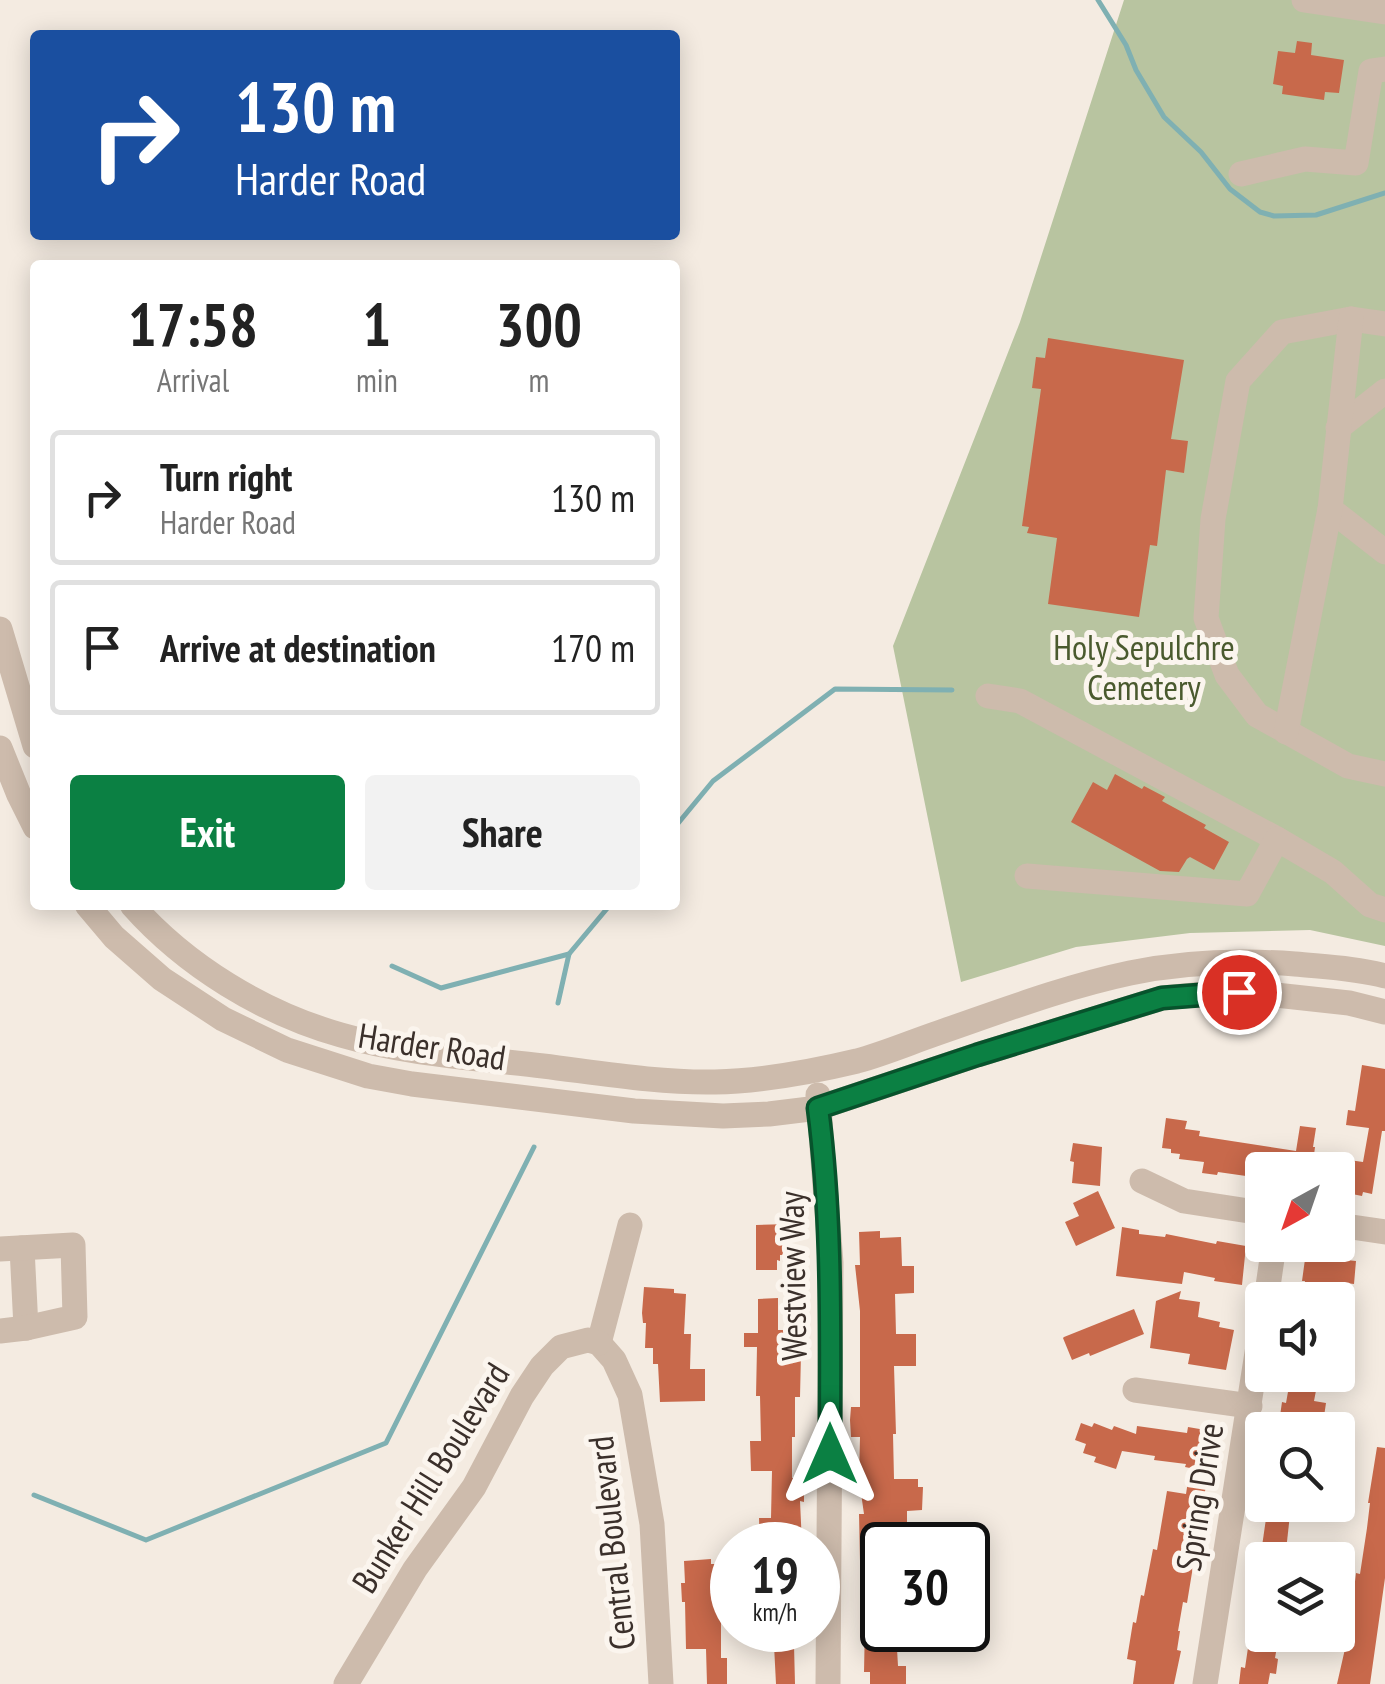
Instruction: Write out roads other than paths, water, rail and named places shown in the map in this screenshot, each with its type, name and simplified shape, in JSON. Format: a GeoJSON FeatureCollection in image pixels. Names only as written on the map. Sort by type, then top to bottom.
{"type":"FeatureCollection","features":[{"type":"Feature","properties":{"kind":"street"},"geometry":{"type":"LineString","coordinates":[[1304,0],[1385,12]]}},
{"type":"Feature","properties":{"kind":"street"},"geometry":{"type":"LineString","coordinates":[[1242,174],[1305,158],[1356,163],[1371,72],[1385,68]]}},
{"type":"Feature","properties":{"kind":"street"},"geometry":{"type":"LineString","coordinates":[[1385,324],[1351,320],[1282,332],[1238,381],[1213,519],[1206,618],[1227,675],[1257,714],[1348,766],[1385,774]]}},
{"type":"Feature","properties":{"kind":"street"},"geometry":{"type":"LineString","coordinates":[[1286,732],[1330,509],[1351,320]]}},
{"type":"Feature","properties":{"kind":"street"},"geometry":{"type":"LineString","coordinates":[[1338,428],[1385,392]]}},
{"type":"Feature","properties":{"kind":"street"},"geometry":{"type":"LineString","coordinates":[[1330,509],[1385,552]]}},
{"type":"Feature","properties":{"kind":"street"},"geometry":{"type":"LineString","coordinates":[[0,628],[30,729]]}},
{"type":"Feature","properties":{"kind":"street"},"geometry":{"type":"LineString","coordinates":[[988,696],[1020,701],[1277,839],[1333,872],[1370,905],[1385,910]]}},
{"type":"Feature","properties":{"kind":"street"},"geometry":{"type":"LineString","coordinates":[[0,748],[30,818]]}},
{"type":"Feature","properties":{"kind":"street"},"geometry":{"type":"LineString","coordinates":[[1026,876],[1247,894],[1277,839]]}},
{"type":"Feature","properties":{"kind":"street","name":"Harder Road"},"geometry":{"type":"LineString","coordinates":[[91,910],[136,958],[162,979],[223,1020],[286,1050],[368,1076],[676,1114],[770,1114],[818,1108],[1162,998],[1239,992],[1349,1003],[1385,1012]]}},
{"type":"Feature","properties":{"kind":"street","name":"Harder Road"},"geometry":{"type":"LineString","coordinates":[[137,910],[172,943],[241,992],[342,1036],[430,1052],[654,1079],[714,1082],[817,1070],[861,1060],[1079,987],[1130,973],[1179,966],[1264,962],[1385,976]]}},
{"type":"Feature","properties":{"kind":"street"},"geometry":{"type":"LineString","coordinates":[[817,1070],[818,1108]]}},
{"type":"Feature","properties":{"kind":"street","name":"Westview Way"},"geometry":{"type":"LineString","coordinates":[[818,1108],[831,1262],[828,1684]]}},
{"type":"Feature","properties":{"kind":"street"},"geometry":{"type":"LineString","coordinates":[[1142,1181],[1184,1201],[1245,1210]]}},
{"type":"Feature","properties":{"kind":"street"},"geometry":{"type":"LineString","coordinates":[[599,1343],[630,1225]]}},
{"type":"Feature","properties":{"kind":"street"},"geometry":{"type":"LineString","coordinates":[[1355,1228],[1385,1232]]}},
{"type":"Feature","properties":{"kind":"street"},"geometry":{"type":"LineString","coordinates":[[0,1331],[26,1328],[74,1318],[72,1246],[11,1248],[26,1328]]}},
{"type":"Feature","properties":{"kind":"street","name":"Bunker Hill Boulevard"},"geometry":{"type":"LineString","coordinates":[[346,1684],[415,1569],[474,1487],[542,1366],[562,1347],[588,1340],[599,1343]]}},
{"type":"Feature","properties":{"kind":"street","name":"Central Boulevard"},"geometry":{"type":"LineString","coordinates":[[599,1343],[614,1360],[630,1395],[652,1524],[660,1684]]}},
{"type":"Feature","properties":{"kind":"street"},"geometry":{"type":"LineString","coordinates":[[1135,1390],[1250,1406]]}},
{"type":"Feature","properties":{"kind":"street","name":"Spring Drive"},"geometry":{"type":"LineString","coordinates":[[1206,1684],[1252,1392]]}},
{"type":"Feature","properties":{"kind":"waterway"},"geometry":{"type":"LineString","coordinates":[[1098,0],[1164,117],[1201,152],[1230,189],[1260,212],[1274,216],[1316,215],[1385,193]]}},
{"type":"Feature","properties":{"kind":"waterway"},"geometry":{"type":"LineString","coordinates":[[680,821],[713,781],[835,689],[952,690]]}},
{"type":"Feature","properties":{"kind":"waterway"},"geometry":{"type":"LineString","coordinates":[[558,1003],[569,954],[606,910]]}},
{"type":"Feature","properties":{"kind":"waterway"},"geometry":{"type":"LineString","coordinates":[[392,966],[441,988],[569,954]]}},
{"type":"Feature","properties":{"kind":"waterway"},"geometry":{"type":"LineString","coordinates":[[34,1495],[146,1540],[386,1443],[534,1147]]}},
{"type":"Feature","properties":{"kind":"park label","name":"Holy Sepulchre Cemetery"},"geometry":{"type":"Point","coordinates":[1144,668]}}]}
